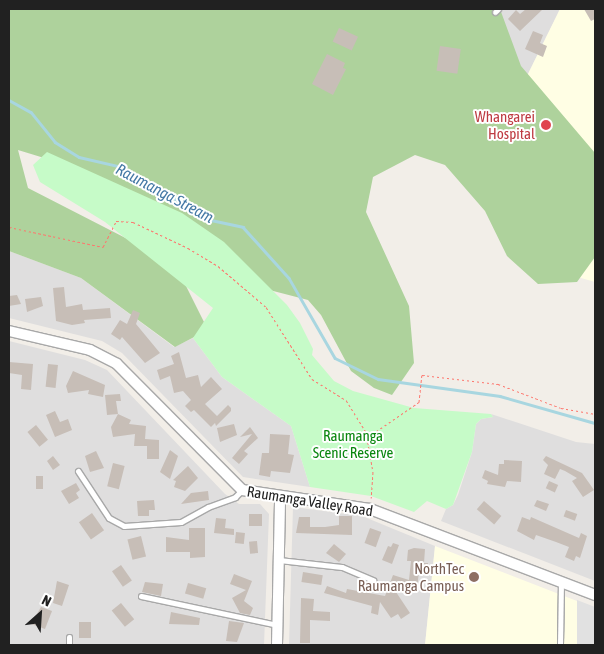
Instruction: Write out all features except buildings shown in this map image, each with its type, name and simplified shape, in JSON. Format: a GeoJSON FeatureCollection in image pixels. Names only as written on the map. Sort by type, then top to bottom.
{"type":"FeatureCollection","features":[{"type":"Feature","properties":{"kind":"street","name":"Raumanga Valley Road"},"geometry":{"type":"LineString","coordinates":[[9,331],[90,350],[117,364],[242,490],[370,509],[595,595]]}},
{"type":"Feature","properties":{"kind":"street"},"geometry":{"type":"LineString","coordinates":[[277,645],[280,496]]}},
{"type":"Feature","properties":{"kind":"lane"},"geometry":{"type":"LineString","coordinates":[[78,471],[110,518],[124,526],[181,522],[208,507],[234,498],[242,490]]}},
{"type":"Feature","properties":{"kind":"lane"},"geometry":{"type":"LineString","coordinates":[[279,560],[342,567],[374,580]]}},
{"type":"Feature","properties":{"kind":"lane"},"geometry":{"type":"LineString","coordinates":[[560,645],[561,582]]}},
{"type":"Feature","properties":{"kind":"lane"},"geometry":{"type":"LineString","coordinates":[[141,596],[278,625]]}},
{"type":"Feature","properties":{"kind":"lane"},"geometry":{"type":"LineString","coordinates":[[69,637],[69,645]]}},
{"type":"Feature","properties":{"kind":"path"},"geometry":{"type":"LineString","coordinates":[[9,228],[103,247],[116,222],[133,222],[188,248],[218,266],[266,307],[312,380],[346,400],[367,438],[373,472],[370,509]]}},
{"type":"Feature","properties":{"kind":"path"},"geometry":{"type":"LineString","coordinates":[[367,438],[419,402],[422,375],[498,384],[561,408],[595,414]]}},
{"type":"Feature","properties":{"kind":"shaded area"},"geometry":{"type":"Polygon","coordinates":[[[400,9],[560,9],[527,76],[400,9]]]}},
{"type":"Feature","properties":{"kind":"shaded area","name":"Whangarei Hospital"},"geometry":{"type":"Polygon","coordinates":[[[560,9],[595,9],[595,282],[567,274],[527,76],[560,9]]]}},
{"type":"Feature","properties":{"kind":"shaded area"},"geometry":{"type":"Polygon","coordinates":[[[9,251],[81,278],[174,347],[193,338],[222,377],[291,426],[310,487],[243,477],[122,353],[102,341],[9,318],[9,251]]]}},
{"type":"Feature","properties":{"kind":"shaded area"},"geometry":{"type":"Polygon","coordinates":[[[9,341],[85,360],[107,370],[225,494],[239,504],[260,504],[269,514],[264,645],[9,645],[9,341]]]}},
{"type":"Feature","properties":{"kind":"shaded area"},"geometry":{"type":"Polygon","coordinates":[[[491,414],[576,442],[595,444],[595,581],[441,521],[446,509],[453,505],[458,495],[472,452],[476,424],[481,419],[493,417],[491,414]]]}},
{"type":"Feature","properties":{"kind":"shaded area"},"geometry":{"type":"Polygon","coordinates":[[[293,507],[362,516],[435,546],[425,645],[289,645],[293,507]]]}},
{"type":"Feature","properties":{"kind":"shaded area","name":"NorthTec Raumanga Campus"},"geometry":{"type":"Polygon","coordinates":[[[435,546],[595,608],[595,645],[425,645],[435,546]]]}},
{"type":"Feature","properties":{"kind":"shaded area"},"geometry":{"type":"Polygon","coordinates":[[[577,600],[595,607],[595,645],[577,644],[577,600]]]}},
{"type":"Feature","properties":{"kind":"green space"},"geometry":{"type":"Polygon","coordinates":[[[9,9],[500,9],[521,66],[595,153],[595,257],[577,282],[538,284],[507,256],[485,211],[445,165],[415,155],[373,177],[366,212],[409,306],[414,363],[392,395],[374,388],[351,371],[321,315],[308,300],[192,270],[54,161],[18,150],[28,188],[145,248],[183,280],[204,322],[198,335],[175,347],[81,278],[9,251],[9,9]]]}},
{"type":"Feature","properties":{"kind":"green space","name":"Raumanga Scenic Reserve"},"geometry":{"type":"Polygon","coordinates":[[[47,152],[182,213],[224,242],[287,305],[300,323],[313,349],[312,355],[334,381],[353,391],[414,408],[491,414],[493,417],[481,419],[476,424],[472,452],[453,505],[446,509],[427,501],[414,512],[371,496],[310,487],[291,426],[222,377],[193,338],[213,308],[105,222],[40,182],[33,165],[47,152]]]}},
{"type":"Feature","properties":{"kind":"waterway","name":"Raumanga Stream"},"geometry":{"type":"LineString","coordinates":[[9,100],[31,112],[55,142],[79,157],[118,166],[211,220],[243,227],[289,278],[335,358],[378,379],[500,396],[595,423]]}},
{"type":"Feature","properties":{"kind":"place","name":"Whangarei Hospital"},"geometry":{"type":"Point","coordinates":[546,125]}},
{"type":"Feature","properties":{"kind":"place","name":"NorthTec Raumanga Campus"},"geometry":{"type":"Point","coordinates":[474,577]}}]}
